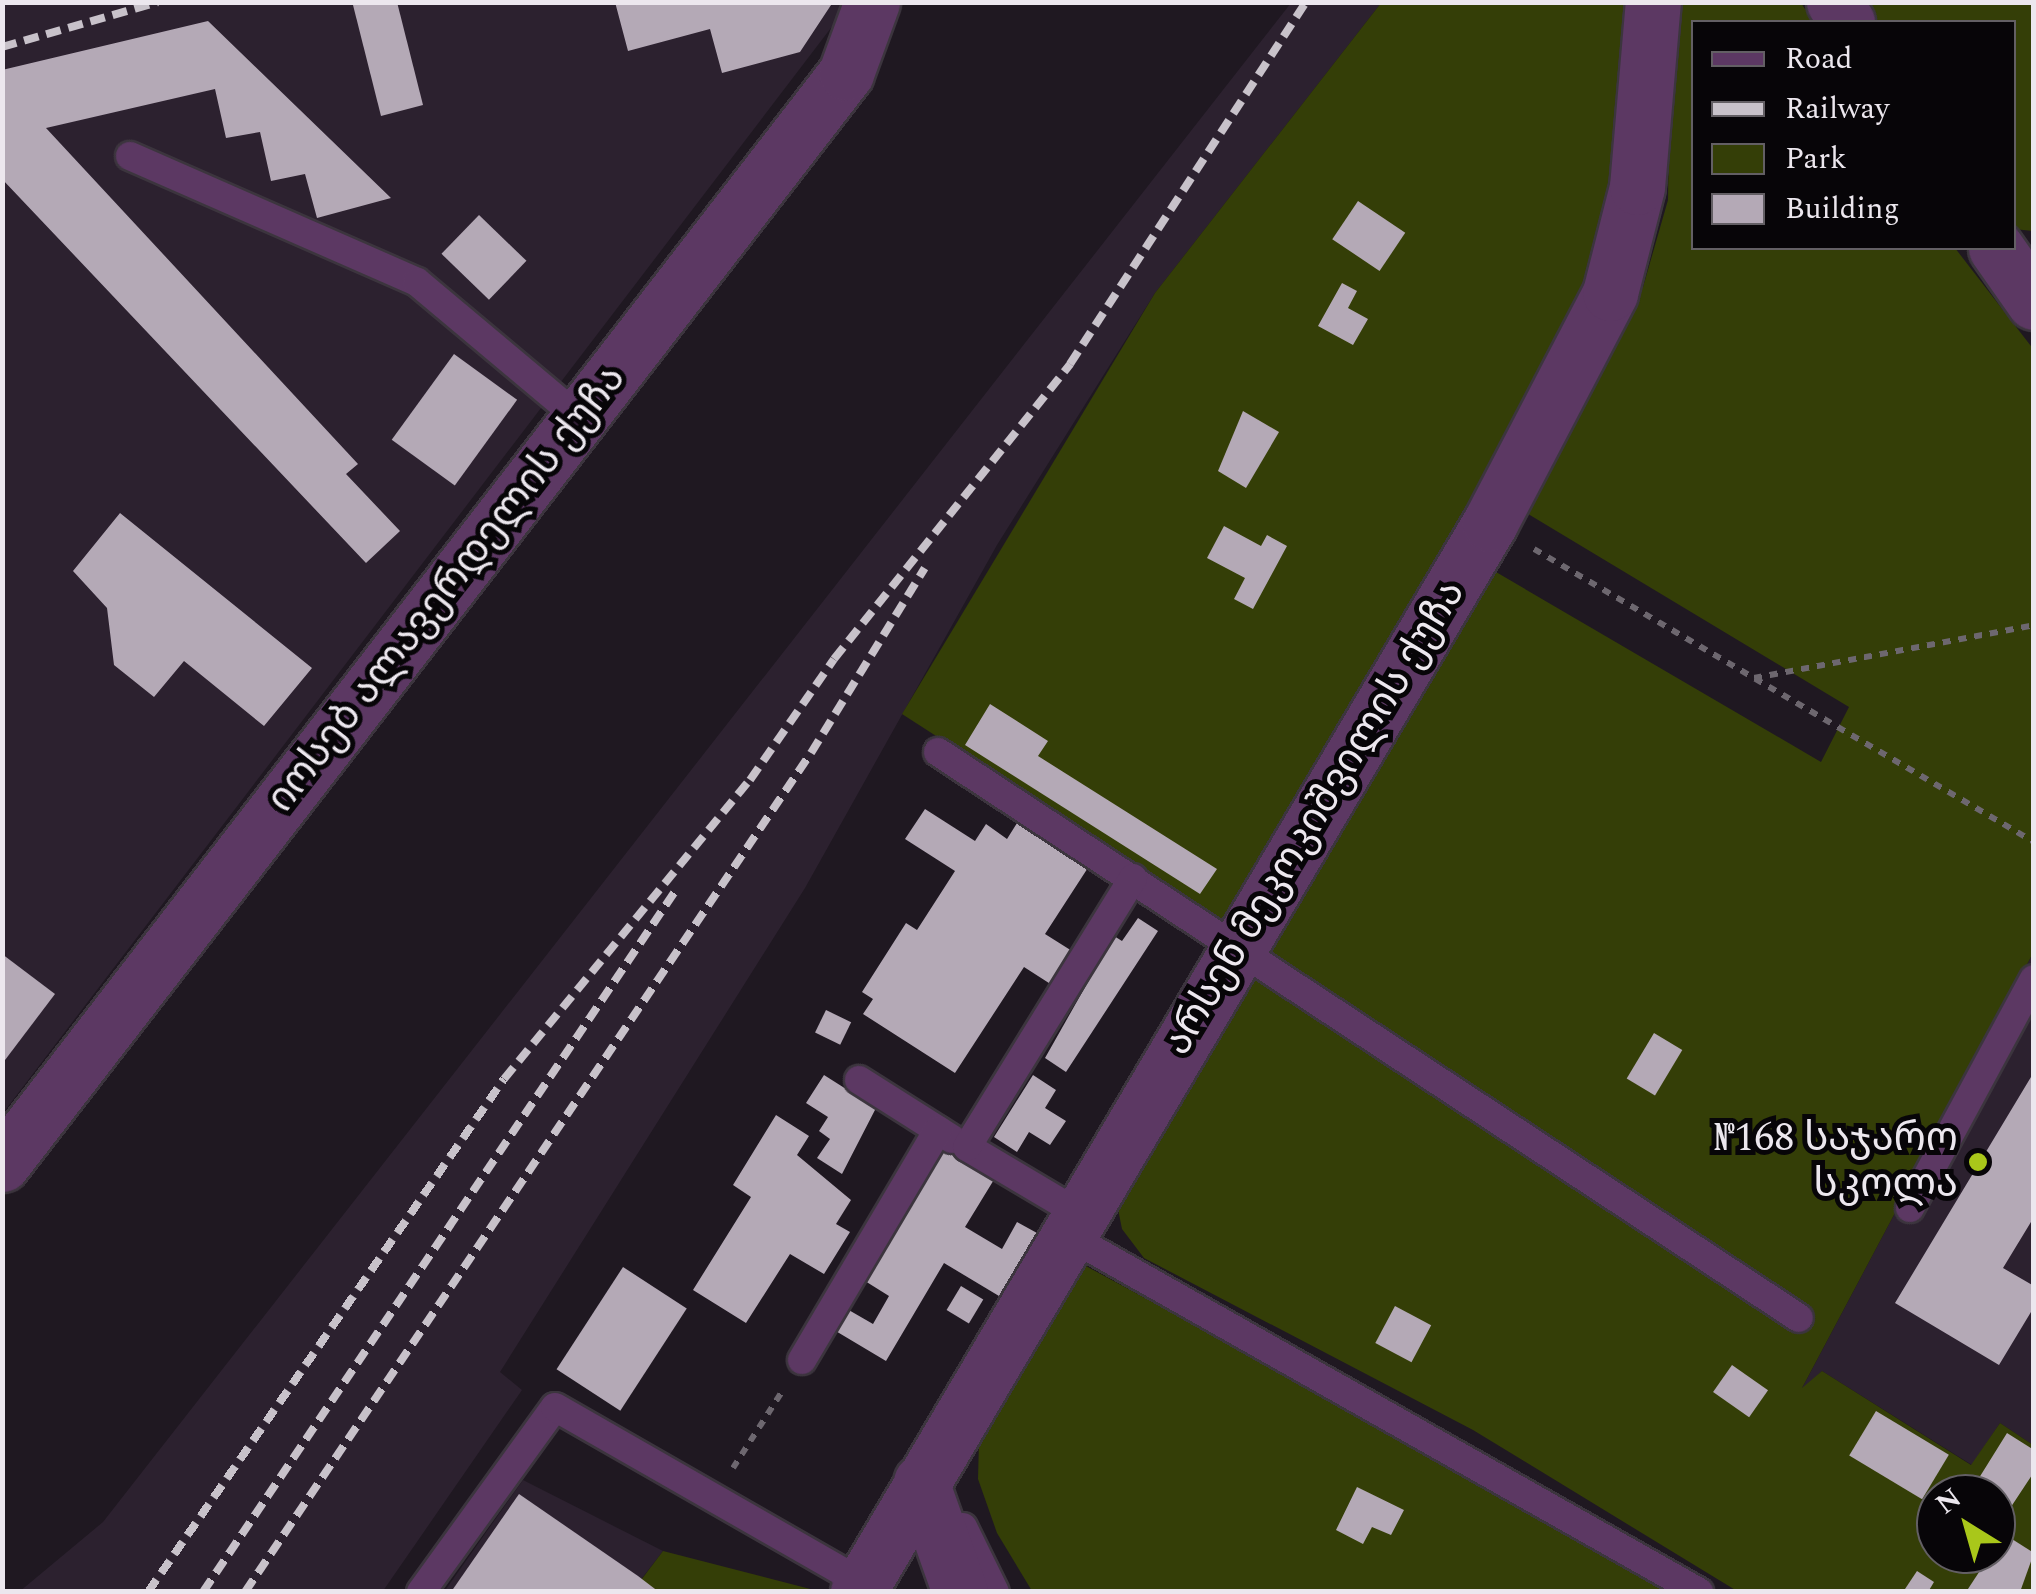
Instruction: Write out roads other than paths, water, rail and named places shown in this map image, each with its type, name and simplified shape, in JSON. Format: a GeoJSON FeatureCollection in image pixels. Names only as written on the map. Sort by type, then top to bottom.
{"type":"FeatureCollection","features":[{"type":"Feature","properties":{"kind":"street","name":"იოსებ ალავერდელის ქუჩა"},"geometry":{"type":"LineString","coordinates":[[5,1155],[846,73],[872,2]]}},
{"type":"Feature","properties":{"kind":"street","name":"არსენ მეკოკიშვილის ქუჩა"},"geometry":{"type":"LineString","coordinates":[[860,1587],[1490,524],[1610,294],[1638,187],[1653,2]]}},
{"type":"Feature","properties":{"kind":"street"},"geometry":{"type":"LineString","coordinates":[[931,1466],[960,1592]]}},
{"type":"Feature","properties":{"kind":"lane"},"geometry":{"type":"LineString","coordinates":[[130,156],[417,282],[580,418]]}},
{"type":"Feature","properties":{"kind":"lane"},"geometry":{"type":"LineString","coordinates":[[938,752],[1799,1318]]}},
{"type":"Feature","properties":{"kind":"lane"},"geometry":{"type":"LineString","coordinates":[[966,1147],[1134,878]]}},
{"type":"Feature","properties":{"kind":"lane"},"geometry":{"type":"LineString","coordinates":[[1910,1208],[2034,979]]}},
{"type":"Feature","properties":{"kind":"lane"},"geometry":{"type":"LineString","coordinates":[[859,1080],[966,1147],[1074,1225],[1699,1592]]}},
{"type":"Feature","properties":{"kind":"lane"},"geometry":{"type":"LineString","coordinates":[[802,1360],[938,1130]]}},
{"type":"Feature","properties":{"kind":"lane"},"geometry":{"type":"LineString","coordinates":[[421,1592],[554,1408],[714,1498],[860,1587]]}},
{"type":"Feature","properties":{"kind":"lane"},"geometry":{"type":"LineString","coordinates":[[931,1466],[944,1484],[996,1592]]}},
{"type":"Feature","properties":{"kind":"railway"},"geometry":{"type":"LineString","coordinates":[[2,47],[158,2]]}},
{"type":"Feature","properties":{"kind":"railway"},"geometry":{"type":"LineString","coordinates":[[148,1592],[504,1079],[750,780],[834,659],[1070,364],[1306,2]]}},
{"type":"Feature","properties":{"kind":"railway"},"geometry":{"type":"LineString","coordinates":[[245,1592],[811,753],[925,568]]}},
{"type":"Feature","properties":{"kind":"railway"},"geometry":{"type":"LineString","coordinates":[[203,1592],[678,887]]}},
{"type":"Feature","properties":{"kind":"place","name":"№168 საჯარო სკოლა"},"geometry":{"type":"Point","coordinates":[1978,1162]}}]}
